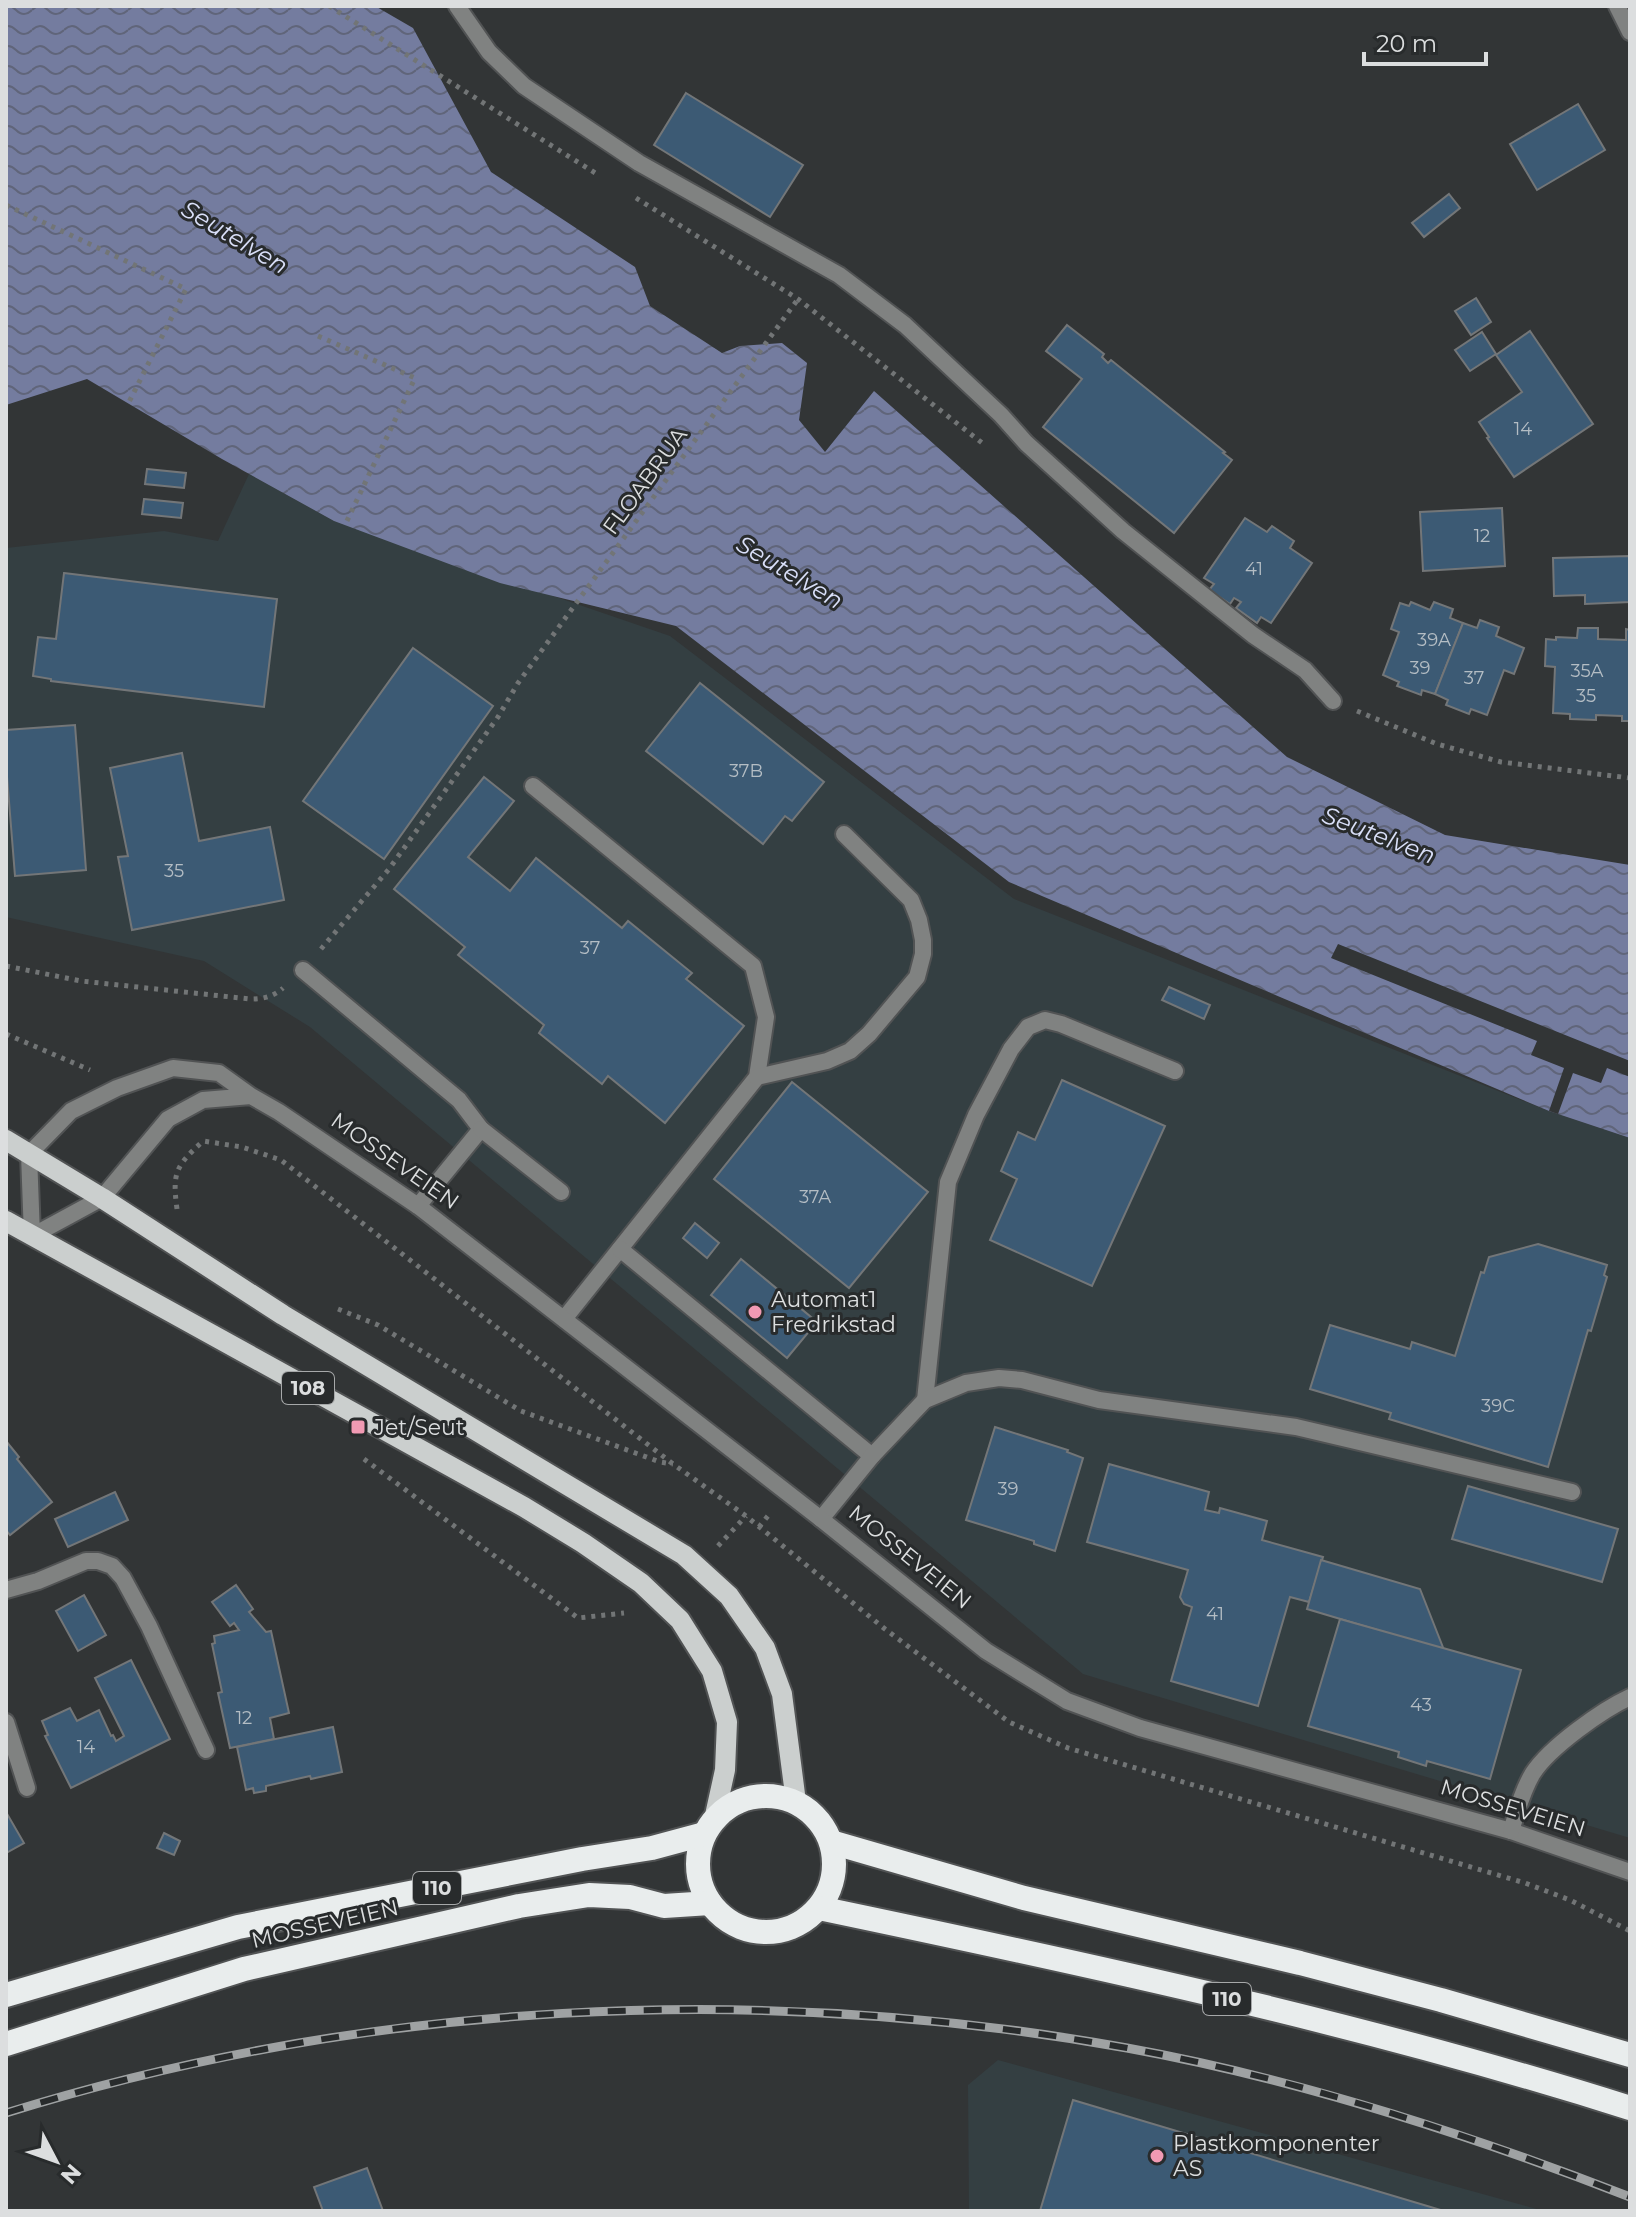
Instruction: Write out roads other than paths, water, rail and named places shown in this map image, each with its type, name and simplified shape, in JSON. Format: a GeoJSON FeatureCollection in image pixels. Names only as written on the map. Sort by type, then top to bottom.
{"type":"FeatureCollection","features":[{"type":"Feature","properties":{"kind":"highway","name":"110"},"geometry":{"type":"LineString","coordinates":[[709,1827],[728,1807],[744,1799],[779,1797],[796,1802]]}},
{"type":"Feature","properties":{"kind":"highway"},"geometry":{"type":"LineString","coordinates":[[709,1827],[699,1852],[698,1870],[701,1887],[710,1903],[737,1926],[763,1932],[790,1929],[806,1921],[828,1894],[834,1877],[835,1859],[823,1825],[796,1802]]}},
{"type":"Feature","properties":{"kind":"highway","name":"MOSSEVEIEN"},"geometry":{"type":"LineString","coordinates":[[6,1995],[238,1927],[652,1848],[709,1827]]}},
{"type":"Feature","properties":{"kind":"highway","name":"110"},"geometry":{"type":"LineString","coordinates":[[831,1842],[1024,1898],[1300,1963],[1441,2000],[1630,2055]]}},
{"type":"Feature","properties":{"kind":"highway","name":"MOSSEVEIEN"},"geometry":{"type":"LineString","coordinates":[[6,2044],[244,1969],[519,1906],[589,1895],[630,1897],[664,1906],[710,1903]]}},
{"type":"Feature","properties":{"kind":"highway","name":"110"},"geometry":{"type":"LineString","coordinates":[[819,1908],[1034,1953],[1303,2017],[1630,2108]]}},
{"type":"Feature","properties":{"kind":"main road","name":"108"},"geometry":{"type":"LineString","coordinates":[[6,1140],[283,1315],[684,1555],[729,1596],[765,1648],[782,1694],[796,1802]]}},
{"type":"Feature","properties":{"kind":"main road","name":"108"},"geometry":{"type":"LineString","coordinates":[[6,1221],[524,1507],[641,1583],[680,1620],[712,1671],[727,1722],[725,1770],[709,1827]]}},
{"type":"Feature","properties":{"kind":"street"},"geometry":{"type":"LineString","coordinates":[[457,6],[489,52],[524,86],[639,163],[839,275],[905,325],[1001,415],[1026,443],[1123,531],[1253,635],[1305,670],[1333,701]]}},
{"type":"Feature","properties":{"kind":"street"},"geometry":{"type":"LineString","coordinates":[[1617,6],[1630,32]]}},
{"type":"Feature","properties":{"kind":"street"},"geometry":{"type":"LineString","coordinates":[[533,786],[753,966],[766,1017],[757,1077],[564,1319]]}},
{"type":"Feature","properties":{"kind":"street"},"geometry":{"type":"LineString","coordinates":[[757,1077],[827,1061],[850,1051],[869,1034],[917,977],[923,940],[911,900],[844,834]]}},
{"type":"Feature","properties":{"kind":"street"},"geometry":{"type":"LineString","coordinates":[[303,970],[459,1100],[481,1129],[561,1192]]}},
{"type":"Feature","properties":{"kind":"street"},"geometry":{"type":"LineString","coordinates":[[925,1400],[948,1182],[976,1115],[1011,1049],[1028,1027],[1045,1020],[1175,1071]]}},
{"type":"Feature","properties":{"kind":"street","name":"MOSSEVEIEN"},"geometry":{"type":"LineString","coordinates":[[29,1154],[71,1111],[117,1088],[173,1068],[219,1073],[418,1206],[986,1651],[1067,1701],[1140,1728],[1511,1831],[1630,1872]]}},
{"type":"Feature","properties":{"kind":"street"},"geometry":{"type":"LineString","coordinates":[[29,1154],[32,1236],[102,1198],[168,1119],[203,1100],[251,1096]]}},
{"type":"Feature","properties":{"kind":"street"},"geometry":{"type":"LineString","coordinates":[[418,1206],[481,1129]]}},
{"type":"Feature","properties":{"kind":"street"},"geometry":{"type":"LineString","coordinates":[[620,1249],[872,1456]]}},
{"type":"Feature","properties":{"kind":"street"},"geometry":{"type":"LineString","coordinates":[[821,1519],[872,1456],[925,1400],[966,1383],[999,1378],[1022,1380],[1099,1400],[1296,1427],[1572,1492]]}},
{"type":"Feature","properties":{"kind":"street"},"geometry":{"type":"LineString","coordinates":[[6,1590],[38,1581],[86,1561],[112,1566],[123,1578],[149,1626],[206,1750]]}},
{"type":"Feature","properties":{"kind":"street"},"geometry":{"type":"LineString","coordinates":[[1511,1831],[1528,1785],[1544,1761],[1560,1744],[1614,1704],[1630,1697]]}},
{"type":"Feature","properties":{"kind":"street"},"geometry":{"type":"LineString","coordinates":[[6,1722],[27,1788]]}},
{"type":"Feature","properties":{"kind":"water","name":"Seutelven"},"geometry":{"type":"Polygon","coordinates":[[[6,6],[375,6],[413,28],[491,172],[635,267],[650,306],[722,353],[740,346],[782,343],[807,363],[799,420],[825,452],[874,391],[1287,757],[1445,835],[1630,865],[1630,1138],[1549,1111],[1009,882],[676,626],[500,583],[334,521],[87,379],[6,405],[6,6]]]}},
{"type":"Feature","properties":{"kind":"railway"},"geometry":{"type":"LineString","coordinates":[[6,2113],[143,2075],[281,2046],[421,2026],[562,2013],[704,2010],[846,2014],[987,2027],[1191,2061],[1382,2110],[1630,2197]]}},
{"type":"Feature","properties":{"kind":"place","name":"Automat1 Fredrikstad"},"geometry":{"type":"Point","coordinates":[755,1312]}},
{"type":"Feature","properties":{"kind":"place","name":"Jet/Seut"},"geometry":{"type":"Point","coordinates":[358,1427]}},
{"type":"Feature","properties":{"kind":"place","name":"Plastkomponenter AS"},"geometry":{"type":"Point","coordinates":[1157,2156]}}]}
